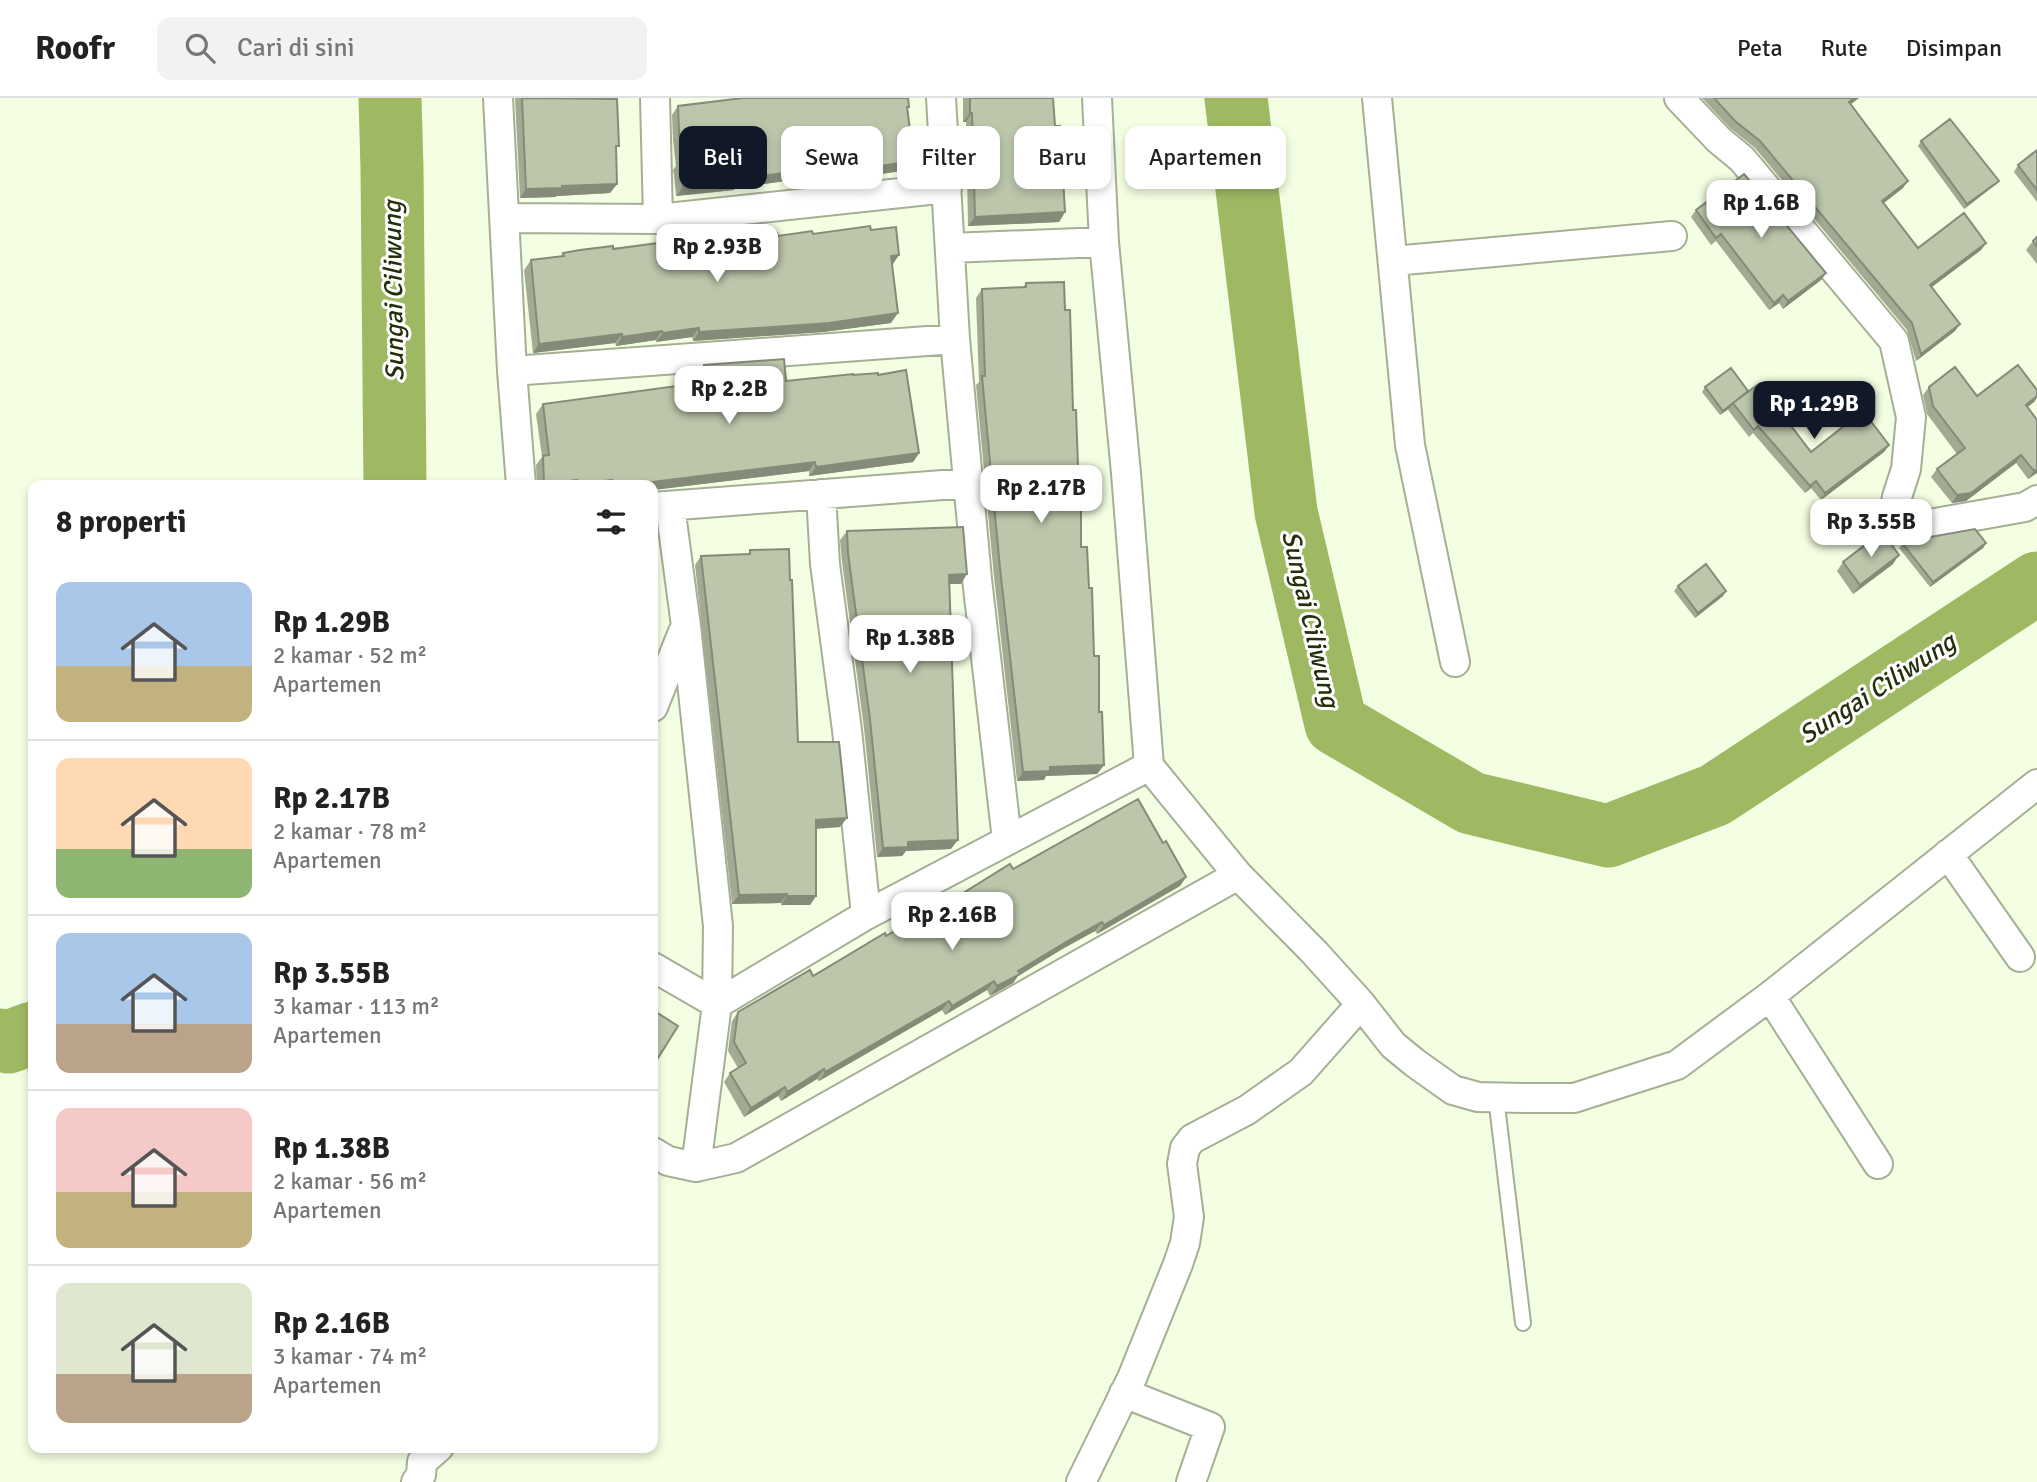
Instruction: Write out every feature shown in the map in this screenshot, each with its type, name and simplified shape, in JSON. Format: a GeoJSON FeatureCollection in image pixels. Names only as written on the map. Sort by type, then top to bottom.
{"type":"FeatureCollection","features":[{"type":"Feature","properties":{"kind":"street"},"geometry":{"type":"LineString","coordinates":[[498,98],[512,371],[521,480]]}},
{"type":"Feature","properties":{"kind":"street"},"geometry":{"type":"LineString","coordinates":[[656,98],[659,219]]}},
{"type":"Feature","properties":{"kind":"street"},"geometry":{"type":"LineString","coordinates":[[941,98],[943,126]]}},
{"type":"Feature","properties":{"kind":"street"},"geometry":{"type":"LineString","coordinates":[[1097,98],[1104,242],[1126,473],[1149,766],[1238,875],[1314,952],[1361,1004],[1393,1045],[1443,1083],[1453,1090],[1478,1097],[1574,1098],[1677,1065],[1770,996],[2037,784]]}},
{"type":"Feature","properties":{"kind":"street"},"geometry":{"type":"LineString","coordinates":[[1377,98],[1410,445],[1455,662]]}},
{"type":"Feature","properties":{"kind":"street"},"geometry":{"type":"LineString","coordinates":[[1679,98],[1719,140],[1742,159],[1894,341],[1911,416],[1906,469],[1897,496],[1893,518],[1895,522],[1903,527],[1913,527],[2025,507],[2037,500]]}},
{"type":"Feature","properties":{"kind":"street"},"geometry":{"type":"LineString","coordinates":[[505,218],[659,219],[938,189]]}},
{"type":"Feature","properties":{"kind":"street"},"geometry":{"type":"LineString","coordinates":[[947,189],[956,339],[977,579],[1007,840]]}},
{"type":"Feature","properties":{"kind":"street"},"geometry":{"type":"LineString","coordinates":[[1393,261],[1672,236]]}},
{"type":"Feature","properties":{"kind":"street"},"geometry":{"type":"LineString","coordinates":[[950,248],[1104,242]]}},
{"type":"Feature","properties":{"kind":"street"},"geometry":{"type":"LineString","coordinates":[[512,371],[956,339]]}},
{"type":"Feature","properties":{"kind":"street"},"geometry":{"type":"LineString","coordinates":[[696,1167],[717,1004],[718,926],[686,626],[661,506],[969,483]]}},
{"type":"Feature","properties":{"kind":"street"},"geometry":{"type":"LineString","coordinates":[[821,494],[825,564],[847,730],[866,915]]}},
{"type":"Feature","properties":{"kind":"street"},"geometry":{"type":"LineString","coordinates":[[658,695],[686,626]]}},
{"type":"Feature","properties":{"kind":"street"},"geometry":{"type":"LineString","coordinates":[[717,1004],[866,915],[1149,766]]}},
{"type":"Feature","properties":{"kind":"street"},"geometry":{"type":"LineString","coordinates":[[1948,854],[2020,957]]}},
{"type":"Feature","properties":{"kind":"street"},"geometry":{"type":"LineString","coordinates":[[658,1155],[668,1161],[696,1167],[736,1158],[1238,875]]}},
{"type":"Feature","properties":{"kind":"street"},"geometry":{"type":"LineString","coordinates":[[658,970],[717,1004]]}},
{"type":"Feature","properties":{"kind":"street"},"geometry":{"type":"LineString","coordinates":[[1770,996],[1878,1164]]}},
{"type":"Feature","properties":{"kind":"street"},"geometry":{"type":"LineString","coordinates":[[1081,1482],[1149,1337],[1185,1243],[1189,1217],[1182,1164],[1185,1148],[1192,1139],[1247,1110],[1301,1072],[1361,1004]]}},
{"type":"Feature","properties":{"kind":"street"},"geometry":{"type":"LineString","coordinates":[[1124,1393],[1210,1427],[1191,1482]]}},
{"type":"Feature","properties":{"kind":"street"},"geometry":{"type":"LineString","coordinates":[[416,1482],[421,1475],[422,1462],[432,1453]]}},
{"type":"Feature","properties":{"kind":"lane"},"geometry":{"type":"LineString","coordinates":[[1496,1097],[1522,1323]]}},
{"type":"Feature","properties":{"kind":"building"},"geometry":{"type":"Polygon","coordinates":[[[522,98],[617,99],[617,184],[526,189],[522,98]]]}},
{"type":"Feature","properties":{"kind":"building"},"geometry":{"type":"Polygon","coordinates":[[[743,98],[908,98],[909,126],[897,126],[897,164],[883,166],[883,126],[781,126],[781,173],[767,175],[767,126],[679,126],[679,131],[678,106],[743,98]]]}},
{"type":"Feature","properties":{"kind":"building"},"geometry":{"type":"Polygon","coordinates":[[[970,98],[1053,98],[1055,126],[1014,126],[1014,189],[1064,189],[1065,212],[975,217],[974,189],[1000,189],[1000,126],[972,126],[970,98]]]}},
{"type":"Feature","properties":{"kind":"building"},"geometry":{"type":"Polygon","coordinates":[[[1714,98],[1854,98],[1849,102],[1908,181],[1882,201],[1918,248],[1964,213],[1986,243],[1930,285],[1960,324],[1921,354],[1912,323],[1760,141],[1735,121],[1714,98]]]}},
{"type":"Feature","properties":{"kind":"building"},"geometry":{"type":"Polygon","coordinates":[[[1950,119],[1999,181],[1967,204],[1921,141],[1950,119]]]}},
{"type":"Feature","properties":{"kind":"building"},"geometry":{"type":"Polygon","coordinates":[[[2037,150],[2037,190],[2018,165],[2037,150]]]}},
{"type":"Feature","properties":{"kind":"building"},"geometry":{"type":"Polygon","coordinates":[[[1744,174],[1826,273],[1788,301],[1783,295],[1774,303],[1721,234],[1716,238],[1696,210],[1744,174]]]}},
{"type":"Feature","properties":{"kind":"building"},"geometry":{"type":"Polygon","coordinates":[[[870,226],[871,230],[896,227],[899,255],[891,256],[898,313],[829,323],[699,332],[699,328],[539,344],[531,260],[564,256],[563,253],[580,250],[613,246],[613,249],[711,236],[777,233],[778,236],[812,231],[813,234],[870,226]]]}},
{"type":"Feature","properties":{"kind":"building"},"geometry":{"type":"Polygon","coordinates":[[[1064,282],[1065,310],[1070,310],[1073,410],[1076,410],[1078,466],[1081,466],[1081,547],[1087,547],[1089,588],[1092,588],[1094,656],[1099,656],[1099,712],[1102,712],[1104,765],[1050,767],[1050,771],[1023,772],[982,376],[985,376],[982,289],[1026,287],[1026,283],[1064,282]]]}},
{"type":"Feature","properties":{"kind":"building"},"geometry":{"type":"Polygon","coordinates":[[[784,359],[786,381],[853,374],[878,375],[906,370],[919,453],[816,467],[815,462],[658,481],[544,480],[543,456],[549,455],[543,404],[707,382],[704,365],[784,359]]]}},
{"type":"Feature","properties":{"kind":"building"},"geometry":{"type":"Polygon","coordinates":[[[2018,365],[2037,390],[2037,396],[2026,405],[2037,420],[2037,469],[2034,471],[2021,455],[1971,493],[1957,495],[1937,469],[1965,448],[1933,406],[1929,387],[1955,367],[1977,396],[2018,365]]]}},
{"type":"Feature","properties":{"kind":"building"},"geometry":{"type":"Polygon","coordinates":[[[1731,368],[1748,391],[1723,411],[1705,387],[1731,368]]]}},
{"type":"Feature","properties":{"kind":"building"},"geometry":{"type":"Polygon","coordinates":[[[1760,383],[1811,452],[1863,411],[1889,445],[1825,493],[1816,481],[1810,486],[1758,426],[1754,430],[1733,403],[1760,383]]]}},
{"type":"Feature","properties":{"kind":"building"},"geometry":{"type":"Polygon","coordinates":[[[963,527],[967,574],[949,575],[958,840],[908,842],[908,847],[883,848],[847,531],[963,527]]]}},
{"type":"Feature","properties":{"kind":"building"},"geometry":{"type":"Polygon","coordinates":[[[1975,529],[1986,543],[1933,582],[1903,544],[1910,538],[1919,539],[1975,529]]]}},
{"type":"Feature","properties":{"kind":"building"},"geometry":{"type":"Polygon","coordinates":[[[1882,532],[1899,555],[1860,585],[1843,562],[1882,532]]]}},
{"type":"Feature","properties":{"kind":"building"},"geometry":{"type":"Polygon","coordinates":[[[789,549],[798,742],[839,742],[847,818],[816,820],[816,896],[739,895],[701,556],[789,549]]]}},
{"type":"Feature","properties":{"kind":"building"},"geometry":{"type":"Polygon","coordinates":[[[1706,564],[1726,591],[1698,613],[1678,586],[1706,564]]]}},
{"type":"Feature","properties":{"kind":"building"},"geometry":{"type":"Polygon","coordinates":[[[1138,799],[1186,877],[1104,925],[1102,922],[1071,939],[1018,971],[1020,974],[997,986],[994,981],[952,1006],[949,1001],[825,1072],[824,1069],[787,1092],[785,1087],[751,1108],[730,1073],[746,1063],[734,1042],[738,1012],[810,970],[813,976],[885,933],[886,936],[929,910],[931,913],[1010,864],[1013,869],[1138,799]]]}},
{"type":"Feature","properties":{"kind":"building"},"geometry":{"type":"Polygon","coordinates":[[[658,1013],[678,1026],[658,1058],[658,1013]]]}},
{"type":"Feature","properties":{"kind":"waterway","name":"Sungai Ciliwung"},"geometry":{"type":"LineString","coordinates":[[390,98],[395,480]]}},
{"type":"Feature","properties":{"kind":"waterway","name":"Sungai Ciliwung"},"geometry":{"type":"LineString","coordinates":[[1236,98],[1286,512],[1336,724],[1471,803],[1608,836],[1715,795],[2037,583]]}},
{"type":"Feature","properties":{"kind":"waterway","name":"Sungai Ciliwung"},"geometry":{"type":"LineString","coordinates":[[0,1040],[8,1042],[28,1035]]}}]}
